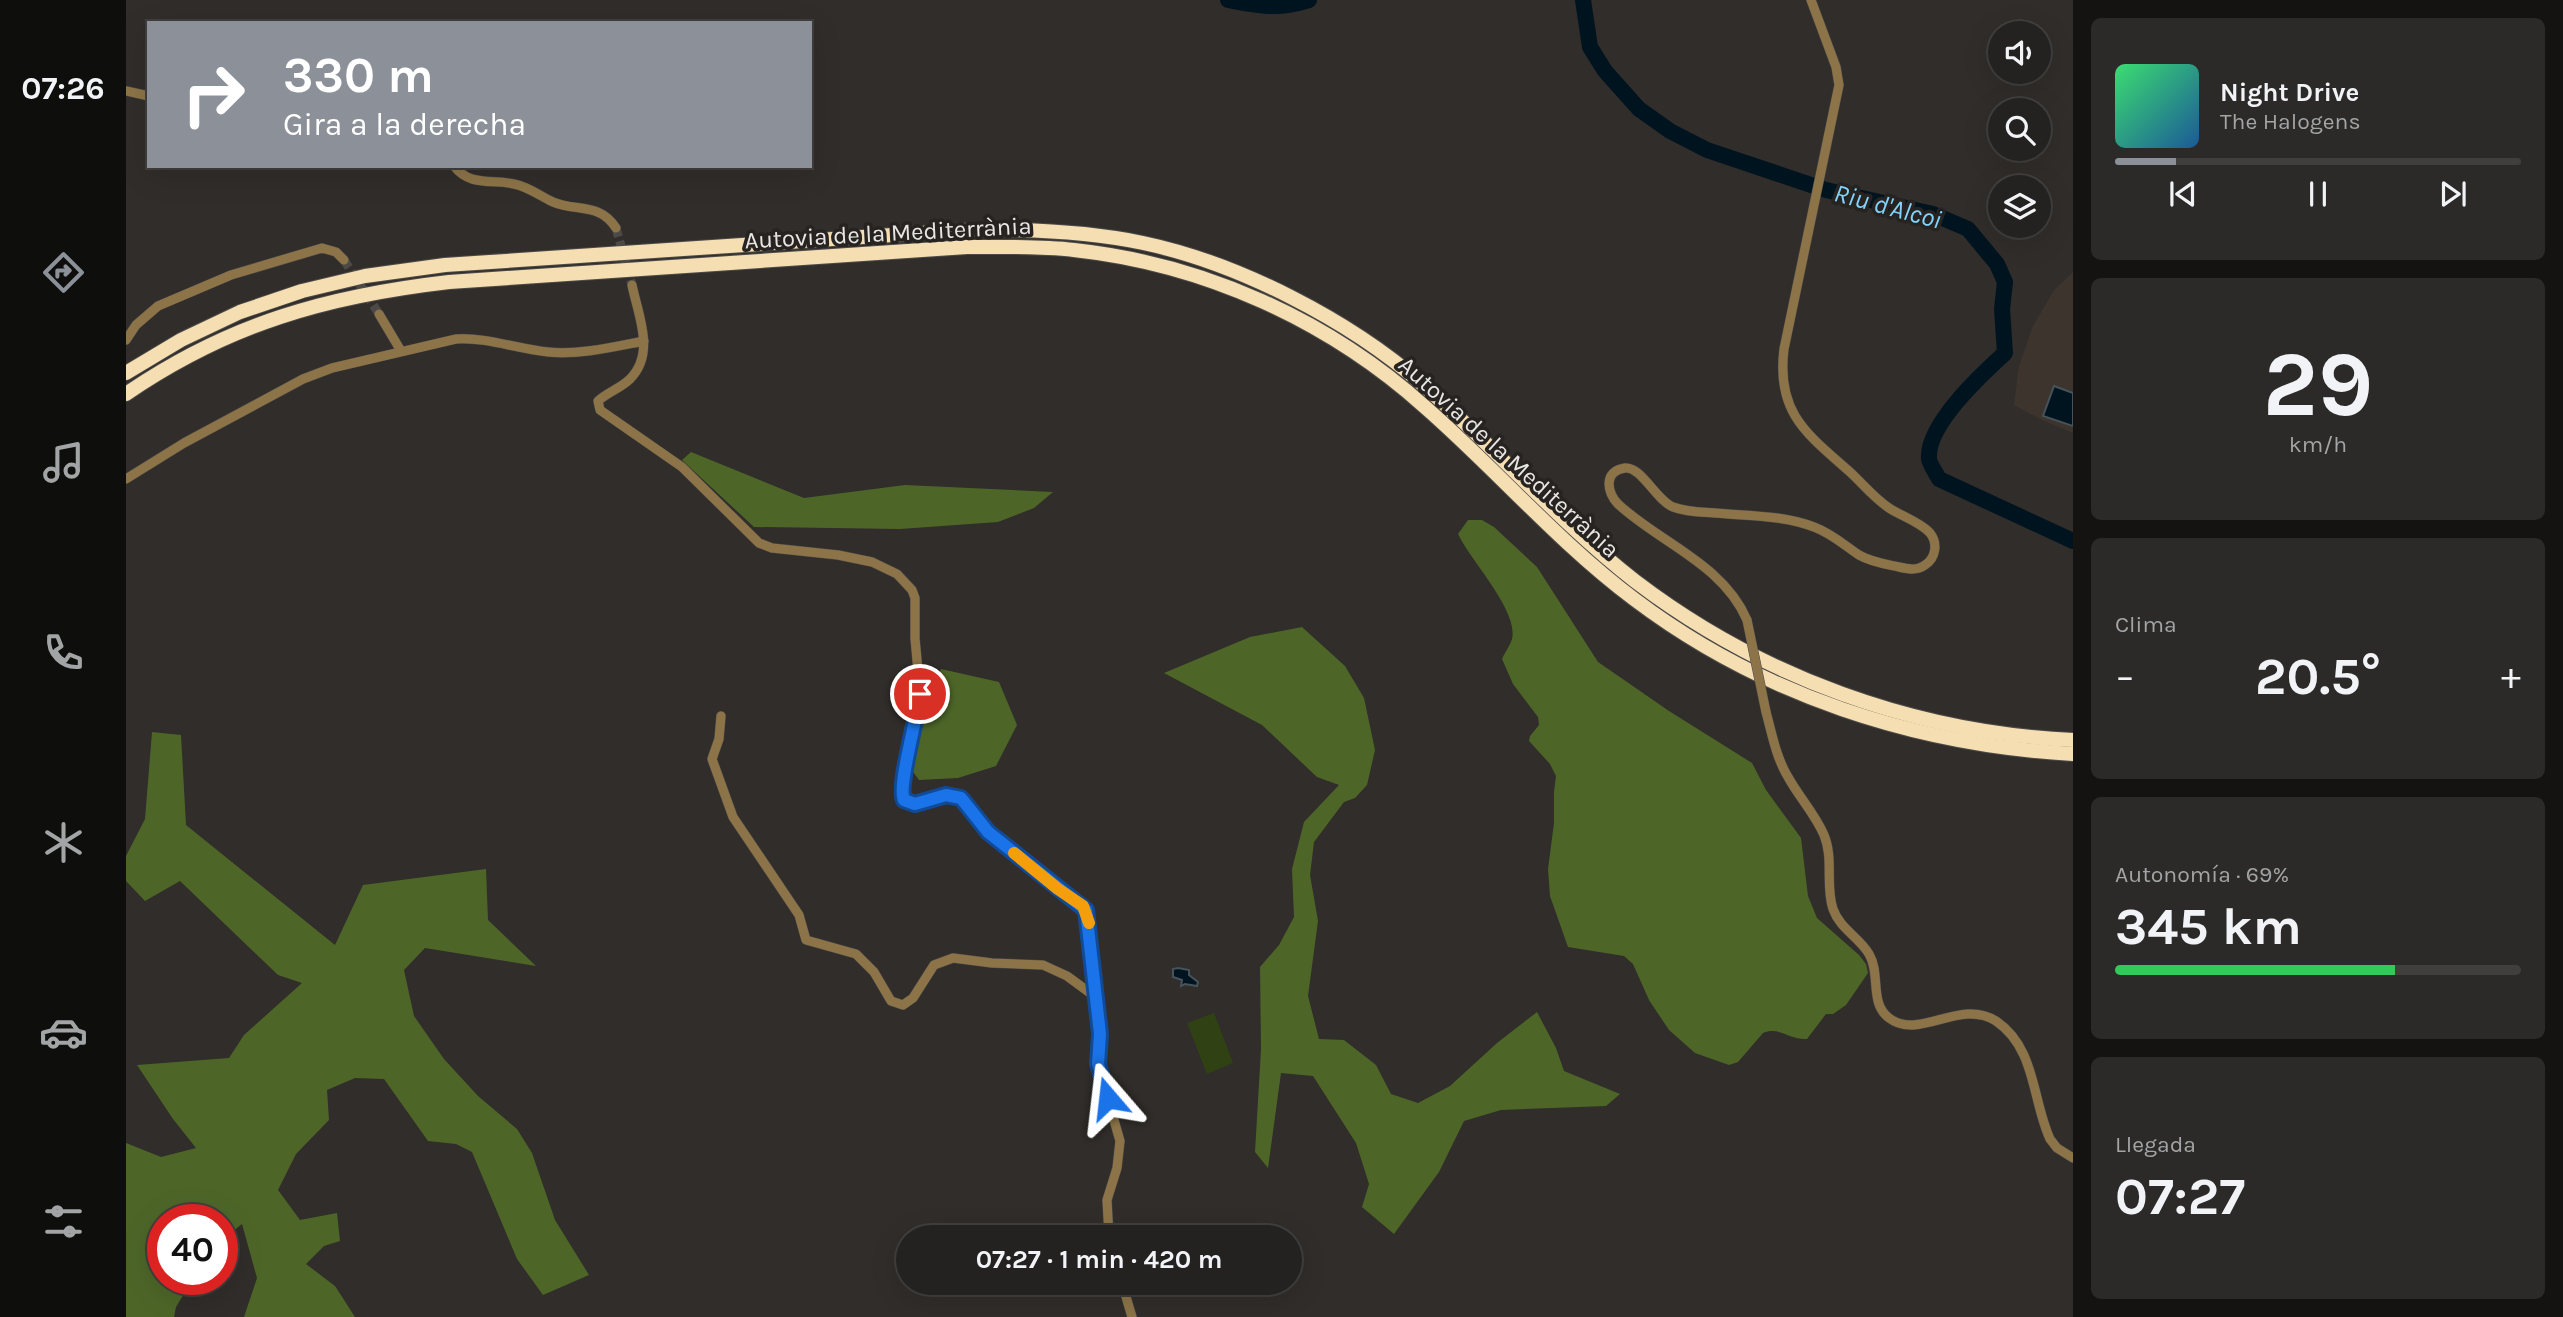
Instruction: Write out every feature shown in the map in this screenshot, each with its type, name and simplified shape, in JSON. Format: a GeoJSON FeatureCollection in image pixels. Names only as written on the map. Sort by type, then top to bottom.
{"type":"FeatureCollection","features":[{"type":"Feature","properties":{"kind":"highway","name":"Autovia de la Mediterrània"},"geometry":{"type":"LineString","coordinates":[[126,373],[201,330],[281,297],[365,276],[445,265],[967,230],[1010,229],[1075,233],[1145,244],[1190,257],[1261,284],[1328,318],[1375,348],[1422,384],[1463,421],[1583,537],[1635,580],[1727,642],[1828,688],[1908,715],[1961,728],[2073,740]]}},
{"type":"Feature","properties":{"kind":"highway","name":"Autovia de la Mediterrània"},"geometry":{"type":"LineString","coordinates":[[126,394],[200,350],[281,316],[343,298],[449,282],[967,247],[1096,253],[1177,271],[1253,298],[1307,323],[1346,346],[1401,386],[1599,571],[1674,627],[1737,664],[1792,691],[1886,725],[1983,746],[2073,754]]}},
{"type":"Feature","properties":{"kind":"street"},"geometry":{"type":"LineString","coordinates":[[1811,0],[1839,79],[1839,91],[1784,349],[1782,368],[1787,397],[1799,424],[1811,440],[1888,507],[1928,531],[1934,543],[1934,552],[1926,564],[1918,569],[1882,564],[1860,555],[1823,530],[1796,520],[1681,509],[1662,501],[1640,474],[1632,469],[1626,468],[1615,473],[1608,485],[1609,491],[1618,504],[1717,577],[1733,594],[1746,620],[1766,712],[1780,761],[1794,788],[1813,813],[1825,838],[1834,911],[1845,930],[1868,952],[1874,968],[1880,1007],[1884,1014],[1890,1020],[1906,1024],[1971,1013],[1990,1017],[1999,1023],[2016,1040],[2026,1060],[2050,1139],[2057,1148],[2073,1158]]}},
{"type":"Feature","properties":{"kind":"street"},"geometry":{"type":"LineString","coordinates":[[126,91],[147,96]]}},
{"type":"Feature","properties":{"kind":"street"},"geometry":{"type":"LineString","coordinates":[[456,168],[476,181],[516,184],[555,203],[591,209],[610,220],[615,229]]}},
{"type":"Feature","properties":{"kind":"street"},"geometry":{"type":"LineString","coordinates":[[126,340],[136,325],[158,306],[232,275],[322,248],[336,252],[344,260]]}},
{"type":"Feature","properties":{"kind":"street"},"geometry":{"type":"LineString","coordinates":[[632,285],[644,352],[630,379],[598,401],[600,410],[682,467],[759,543],[772,548],[838,555],[872,562],[897,574],[910,586],[915,598],[915,638],[920,686],[915,728],[901,785],[902,795],[912,804],[946,795],[961,798],[988,832],[1083,906],[1088,919],[1097,998],[1100,1034],[1098,1064],[1120,1141],[1117,1168],[1107,1200],[1108,1225]]}},
{"type":"Feature","properties":{"kind":"street"},"geometry":{"type":"LineString","coordinates":[[379,314],[401,351]]}},
{"type":"Feature","properties":{"kind":"street"},"geometry":{"type":"LineString","coordinates":[[126,479],[184,443],[303,379],[332,368],[449,339],[465,338],[558,352],[596,350],[644,341]]}},
{"type":"Feature","properties":{"kind":"street"},"geometry":{"type":"LineString","coordinates":[[721,716],[719,738],[712,759],[733,817],[799,915],[806,940],[856,954],[874,972],[891,1001],[903,1004],[913,998],[934,965],[953,958],[1043,965],[1067,976],[1097,998]]}},
{"type":"Feature","properties":{"kind":"street"},"geometry":{"type":"LineString","coordinates":[[1126,1295],[1132,1317]]}},
{"type":"Feature","properties":{"kind":"shaded area"},"geometry":{"type":"Polygon","coordinates":[[[2073,272],[2073,433],[2014,405],[2019,366],[2033,326],[2054,290],[2073,272]]]}},
{"type":"Feature","properties":{"kind":"green space"},"geometry":{"type":"Polygon","coordinates":[[[691,452],[804,498],[905,485],[1053,492],[1034,508],[998,522],[900,529],[754,527],[682,460],[691,452]]]}},
{"type":"Feature","properties":{"kind":"green space"},"geometry":{"type":"Polygon","coordinates":[[[1468,520],[1482,520],[1494,527],[1537,567],[1598,662],[1752,763],[1766,790],[1801,838],[1808,896],[1817,918],[1859,955],[1866,964],[1868,973],[1846,1005],[1833,1014],[1826,1014],[1807,1039],[1774,1031],[1763,1033],[1738,1062],[1729,1065],[1695,1053],[1669,1030],[1649,1000],[1633,964],[1624,956],[1568,947],[1550,896],[1548,869],[1556,776],[1550,764],[1529,741],[1539,725],[1538,717],[1513,684],[1502,659],[1512,639],[1512,628],[1501,600],[1458,534],[1468,520]]]}},
{"type":"Feature","properties":{"kind":"green space"},"geometry":{"type":"Polygon","coordinates":[[[1302,627],[1345,666],[1364,698],[1375,750],[1367,785],[1355,798],[1344,802],[1314,842],[1310,875],[1318,921],[1308,996],[1319,1039],[1344,1040],[1376,1065],[1391,1094],[1418,1103],[1450,1086],[1497,1043],[1537,1012],[1556,1048],[1564,1071],[1620,1094],[1606,1106],[1501,1110],[1464,1121],[1439,1172],[1394,1234],[1362,1207],[1369,1184],[1356,1143],[1313,1076],[1281,1073],[1268,1168],[1255,1152],[1261,1049],[1260,967],[1279,945],[1294,917],[1292,869],[1304,822],[1339,785],[1317,777],[1262,725],[1164,673],[1250,637],[1302,627]]]}},
{"type":"Feature","properties":{"kind":"green space"},"geometry":{"type":"Polygon","coordinates":[[[941,669],[999,682],[1017,725],[996,766],[958,778],[919,780],[902,757],[941,669]]]}},
{"type":"Feature","properties":{"kind":"green space"},"geometry":{"type":"Polygon","coordinates":[[[152,732],[181,735],[186,825],[335,945],[363,885],[486,869],[488,920],[536,966],[425,948],[404,970],[414,1016],[444,1059],[478,1096],[517,1129],[532,1153],[555,1220],[589,1275],[543,1295],[517,1259],[472,1152],[456,1144],[428,1141],[384,1079],[355,1078],[327,1090],[329,1120],[296,1154],[278,1190],[300,1220],[337,1213],[340,1241],[324,1246],[306,1264],[335,1286],[355,1317],[244,1317],[257,1278],[242,1224],[238,1227],[238,1204],[147,1204],[147,1295],[183,1295],[174,1317],[126,1317],[126,1143],[161,1157],[196,1148],[137,1065],[229,1058],[244,1035],[302,983],[278,975],[180,881],[145,901],[126,881],[126,856],[145,819],[152,732]]]}},
{"type":"Feature","properties":{"kind":"green space"},"geometry":{"type":"Polygon","coordinates":[[[1214,1013],[1233,1063],[1207,1074],[1187,1023],[1214,1013]]]}},
{"type":"Feature","properties":{"kind":"water"},"geometry":{"type":"Polygon","coordinates":[[[2054,386],[2073,393],[2073,426],[2043,416],[2054,386]]]}},
{"type":"Feature","properties":{"kind":"water"},"geometry":{"type":"Polygon","coordinates":[[[1173,969],[1189,970],[1189,975],[1198,982],[1197,986],[1181,986],[1182,980],[1173,977],[1173,969]]]}},
{"type":"Feature","properties":{"kind":"waterway","name":"Riu d'Alcoi"},"geometry":{"type":"LineString","coordinates":[[1228,0],[1269,6],[1309,0]]}},
{"type":"Feature","properties":{"kind":"waterway","name":"Riu d'Alcoi"},"geometry":{"type":"LineString","coordinates":[[1583,0],[1590,47],[1605,71],[1639,109],[1670,131],[1707,150],[1826,190],[1933,214],[1968,229],[1997,264],[2005,282],[2002,309],[2005,353],[1970,387],[1946,416],[1930,446],[1929,459],[1939,479],[2073,541]]}},
{"type":"Feature","properties":{"kind":"tunnel"},"geometry":{"type":"LineString","coordinates":[[616,228],[632,285]]}},
{"type":"Feature","properties":{"kind":"tunnel"},"geometry":{"type":"LineString","coordinates":[[344,260],[379,314]]}},
{"type":"Feature","properties":{"kind":"slow traffic"},"geometry":{"type":"LineString","coordinates":[[1014,853],[1068,897],[1080,903],[1086,910],[1089,923]]}},
{"type":"Feature","properties":{"kind":"route"},"geometry":{"type":"LineString","coordinates":[[920,694],[901,785],[904,800],[915,804],[946,795],[961,798],[988,832],[1086,910],[1100,1034],[1098,1064],[1108,1098]]}}]}
